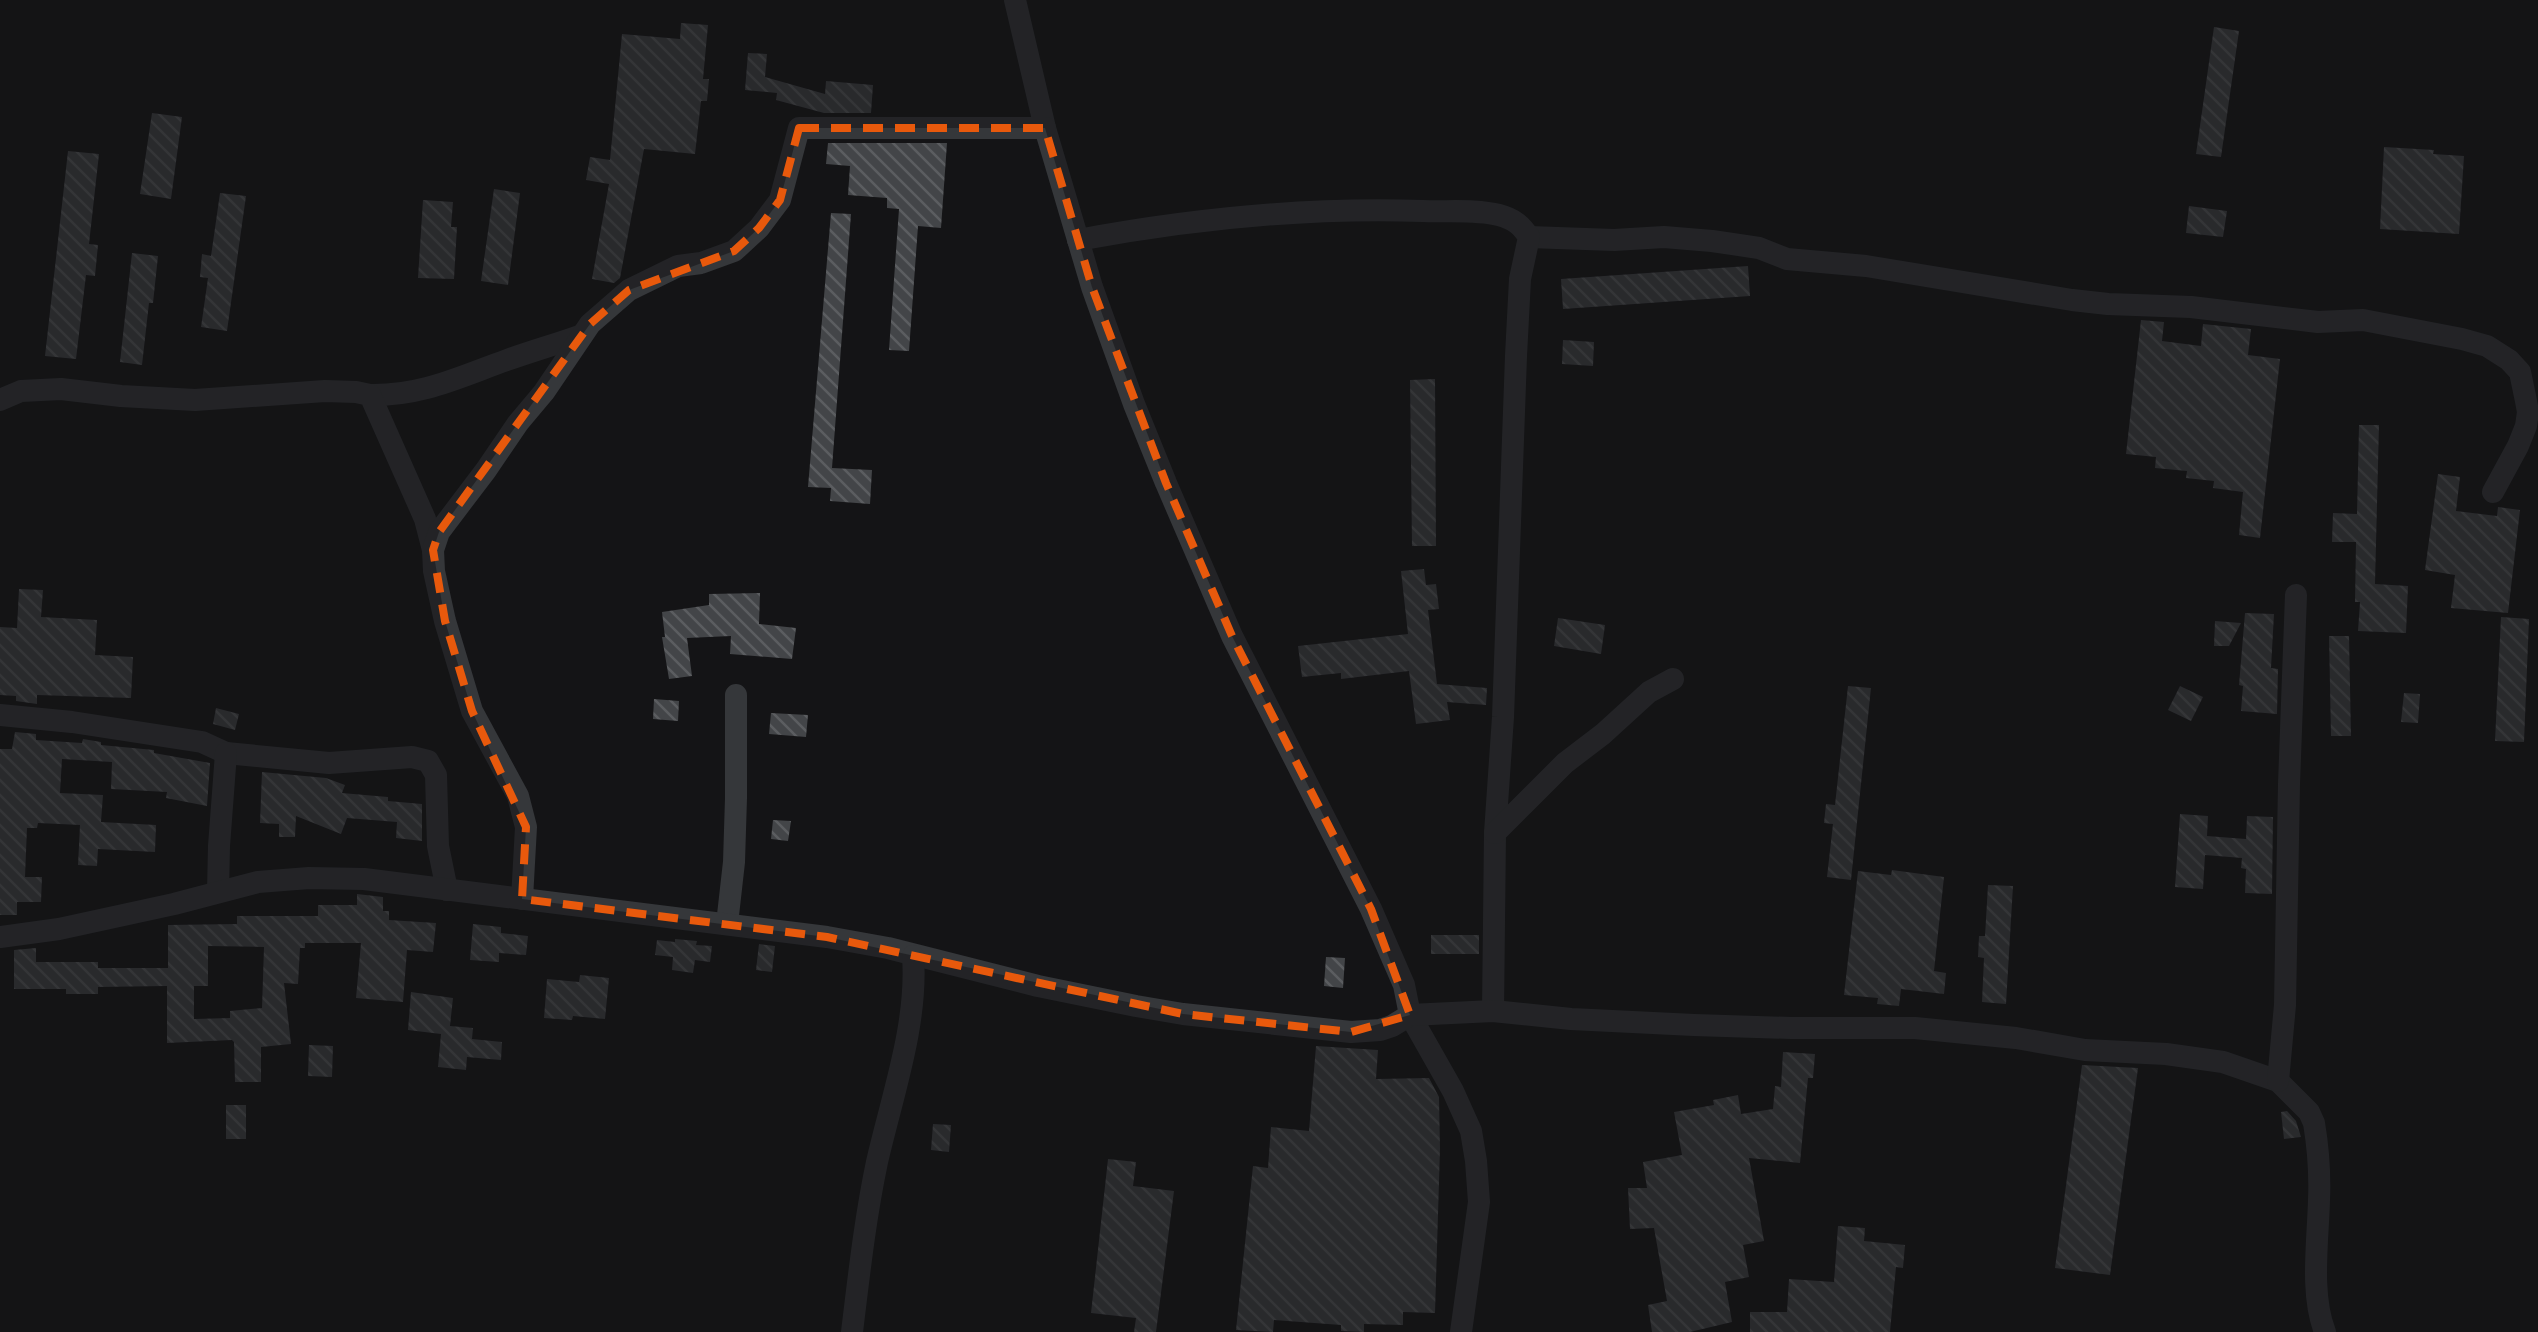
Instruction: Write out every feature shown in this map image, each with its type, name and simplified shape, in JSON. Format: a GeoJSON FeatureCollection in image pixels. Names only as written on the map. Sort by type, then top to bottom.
{"type":"FeatureCollection","features":[{"type":"Feature","properties":{"kind":"street"},"geometry":{"type":"LineString","coordinates":[[1015,0],[1045,128],[1134,404],[1232,636],[1371,909],[1404,985],[1410,1015],[1471,1131],[1478,1202],[1460,1332]]}},
{"type":"Feature","properties":{"kind":"street"},"geometry":{"type":"LineString","coordinates":[[433,550],[439,532],[590,324],[629,290],[678,266],[734,250],[759,228],[780,200],[799,128],[1045,128]]}},
{"type":"Feature","properties":{"kind":"street"},"geometry":{"type":"LineString","coordinates":[[1078,240],[1179,224],[1277,215],[1405,211],[1498,214],[1519,222],[1529,237],[1520,279],[1495,834],[1494,1011]]}},
{"type":"Feature","properties":{"kind":"street"},"geometry":{"type":"LineString","coordinates":[[1529,237],[1712,241],[1758,248],[1787,259],[1866,266],[2072,300],[2192,307],[2318,322],[2363,320],[2462,339],[2487,346],[2509,360],[2520,372],[2526,401],[2526,426],[2492,492]]}},
{"type":"Feature","properties":{"kind":"street"},"geometry":{"type":"LineString","coordinates":[[0,400],[21,391],[61,390],[195,400],[325,391],[395,395],[432,388],[582,336]]}},
{"type":"Feature","properties":{"kind":"street"},"geometry":{"type":"LineString","coordinates":[[370,395],[425,519],[445,621],[472,711],[518,796],[526,827],[522,898]]}},
{"type":"Feature","properties":{"kind":"street"},"geometry":{"type":"LineString","coordinates":[[2278,1081],[2285,1006],[2296,595]]}},
{"type":"Feature","properties":{"kind":"street"},"geometry":{"type":"LineString","coordinates":[[1495,834],[1565,763],[1649,692],[1673,679]]}},
{"type":"Feature","properties":{"kind":"street"},"geometry":{"type":"LineString","coordinates":[[728,924],[734,862],[736,695]]}},
{"type":"Feature","properties":{"kind":"street"},"geometry":{"type":"LineString","coordinates":[[0,715],[202,742],[226,752],[328,763],[412,757],[428,761],[438,786],[438,846],[447,890]]}},
{"type":"Feature","properties":{"kind":"street"},"geometry":{"type":"LineString","coordinates":[[218,892],[226,752]]}},
{"type":"Feature","properties":{"kind":"street"},"geometry":{"type":"LineString","coordinates":[[0,937],[59,929],[258,882],[364,879],[828,938],[1183,1014],[1352,1032],[1373,1032],[1410,1015],[1494,1011],[1694,1025],[1915,1028],[2016,1038],[2085,1050],[2223,1062],[2278,1081],[2309,1112],[2316,1134],[2318,1304],[2325,1332]]}},
{"type":"Feature","properties":{"kind":"street"},"geometry":{"type":"LineString","coordinates":[[852,1332],[864,1224],[908,1026],[915,975],[913,956]]}},
{"type":"Feature","properties":{"kind":"highlighted area"},"geometry":{"type":"Polygon","coordinates":[[[799,128],[1045,128],[1092,287],[1166,483],[1232,636],[1371,909],[1410,1015],[1351,1032],[1183,1014],[827,937],[522,899],[526,827],[472,711],[445,621],[433,550],[439,532],[590,324],[629,290],[734,251],[759,228],[780,200],[799,128]]]}},
{"type":"Feature","properties":{"kind":"building"},"geometry":{"type":"Polygon","coordinates":[[[681,23],[708,25],[703,79],[709,79],[707,101],[701,101],[695,154],[644,149],[620,278],[614,283],[592,279],[609,184],[586,180],[590,157],[610,160],[622,34],[680,39],[681,23]]]}},
{"type":"Feature","properties":{"kind":"building"},"geometry":{"type":"Polygon","coordinates":[[[2214,27],[2239,31],[2221,157],[2196,154],[2214,27]]]}},
{"type":"Feature","properties":{"kind":"building"},"geometry":{"type":"Polygon","coordinates":[[[748,53],[767,54],[765,77],[825,94],[826,81],[873,85],[871,113],[824,113],[776,100],[777,93],[745,90],[748,53]]]}},
{"type":"Feature","properties":{"kind":"building"},"geometry":{"type":"Polygon","coordinates":[[[152,113],[182,117],[171,199],[140,194],[152,113]]]}},
{"type":"Feature","properties":{"kind":"building"},"geometry":{"type":"Polygon","coordinates":[[[828,143],[947,143],[941,228],[918,226],[909,351],[889,350],[899,209],[887,208],[887,198],[848,195],[850,166],[826,164],[828,143]]]}},
{"type":"Feature","properties":{"kind":"building"},"geometry":{"type":"Polygon","coordinates":[[[2384,147],[2464,156],[2459,234],[2380,229],[2384,147]]]}},
{"type":"Feature","properties":{"kind":"building"},"geometry":{"type":"Polygon","coordinates":[[[68,151],[99,154],[89,244],[98,245],[95,276],[86,275],[76,359],[45,356],[68,151]]]}},
{"type":"Feature","properties":{"kind":"building"},"geometry":{"type":"Polygon","coordinates":[[[494,189],[520,193],[508,285],[481,281],[494,189]]]}},
{"type":"Feature","properties":{"kind":"building"},"geometry":{"type":"Polygon","coordinates":[[[220,193],[246,196],[227,331],[201,327],[208,278],[200,277],[202,254],[211,256],[220,193]]]}},
{"type":"Feature","properties":{"kind":"building"},"geometry":{"type":"Polygon","coordinates":[[[423,200],[453,202],[451,227],[457,227],[454,279],[418,278],[423,200]]]}},
{"type":"Feature","properties":{"kind":"building"},"geometry":{"type":"Polygon","coordinates":[[[2189,206],[2227,211],[2223,237],[2186,233],[2189,206]]]}},
{"type":"Feature","properties":{"kind":"building"},"geometry":{"type":"Polygon","coordinates":[[[831,213],[851,214],[832,468],[872,470],[870,504],[830,501],[831,488],[808,487],[831,213]]]}},
{"type":"Feature","properties":{"kind":"building"},"geometry":{"type":"Polygon","coordinates":[[[132,253],[158,256],[142,365],[120,362],[132,253]]]}},
{"type":"Feature","properties":{"kind":"building"},"geometry":{"type":"Polygon","coordinates":[[[1748,266],[1750,296],[1563,309],[1561,279],[1748,266]]]}},
{"type":"Feature","properties":{"kind":"building"},"geometry":{"type":"Polygon","coordinates":[[[2141,320],[2164,322],[2162,341],[2201,346],[2203,324],[2251,329],[2248,355],[2280,359],[2260,538],[2239,535],[2243,492],[2213,488],[2214,481],[2186,478],[2187,471],[2155,468],[2156,457],[2126,454],[2141,320]]]}},
{"type":"Feature","properties":{"kind":"building"},"geometry":{"type":"Polygon","coordinates":[[[1563,340],[1594,342],[1593,366],[1562,364],[1563,340]]]}},
{"type":"Feature","properties":{"kind":"building"},"geometry":{"type":"Polygon","coordinates":[[[1435,379],[1436,546],[1412,546],[1410,380],[1435,379]]]}},
{"type":"Feature","properties":{"kind":"building"},"geometry":{"type":"Polygon","coordinates":[[[2359,425],[2379,425],[2375,584],[2408,586],[2406,633],[2358,631],[2356,542],[2332,542],[2333,513],[2357,514],[2359,425]]]}},
{"type":"Feature","properties":{"kind":"building"},"geometry":{"type":"Polygon","coordinates":[[[2438,474],[2460,477],[2456,511],[2497,516],[2498,507],[2520,510],[2508,613],[2451,608],[2455,575],[2425,570],[2438,474]]]}},
{"type":"Feature","properties":{"kind":"building"},"geometry":{"type":"Polygon","coordinates":[[[1424,569],[1426,585],[1436,584],[1439,609],[1428,610],[1437,684],[1487,688],[1486,705],[1447,702],[1450,720],[1416,724],[1409,671],[1341,679],[1341,673],[1302,677],[1298,646],[1408,634],[1401,571],[1424,569]]]}},
{"type":"Feature","properties":{"kind":"building"},"geometry":{"type":"Polygon","coordinates":[[[19,589],[43,590],[41,617],[97,620],[95,655],[133,657],[131,698],[37,695],[37,704],[0,695],[0,627],[17,628],[19,589]]]}},
{"type":"Feature","properties":{"kind":"building"},"geometry":{"type":"Polygon","coordinates":[[[760,593],[759,624],[796,628],[792,659],[730,654],[731,636],[687,638],[692,676],[669,679],[662,612],[709,605],[709,594],[760,593]]]}},
{"type":"Feature","properties":{"kind":"building"},"geometry":{"type":"Polygon","coordinates":[[[2245,613],[2274,614],[2271,668],[2278,669],[2277,714],[2241,711],[2243,686],[2239,685],[2245,613]]]}},
{"type":"Feature","properties":{"kind":"building"},"geometry":{"type":"Polygon","coordinates":[[[2501,617],[2529,619],[2524,742],[2495,741],[2501,617]]]}},
{"type":"Feature","properties":{"kind":"building"},"geometry":{"type":"Polygon","coordinates":[[[1558,618],[1605,625],[1601,654],[1554,646],[1558,618]]]}},
{"type":"Feature","properties":{"kind":"building"},"geometry":{"type":"Polygon","coordinates":[[[2215,621],[2241,623],[2229,646],[2214,646],[2215,621]]]}},
{"type":"Feature","properties":{"kind":"building"},"geometry":{"type":"Polygon","coordinates":[[[2329,636],[2349,636],[2351,736],[2331,736],[2329,636]]]}},
{"type":"Feature","properties":{"kind":"building"},"geometry":{"type":"Polygon","coordinates":[[[1848,686],[1871,688],[1851,880],[1827,877],[1833,824],[1824,823],[1826,804],[1835,805],[1848,686]]]}},
{"type":"Feature","properties":{"kind":"building"},"geometry":{"type":"Polygon","coordinates":[[[2180,686],[2203,697],[2191,721],[2168,710],[2180,686]]]}},
{"type":"Feature","properties":{"kind":"building"},"geometry":{"type":"Polygon","coordinates":[[[2404,693],[2420,694],[2418,723],[2401,722],[2404,693]]]}},
{"type":"Feature","properties":{"kind":"building"},"geometry":{"type":"Polygon","coordinates":[[[654,699],[679,701],[678,721],[653,719],[654,699]]]}},
{"type":"Feature","properties":{"kind":"building"},"geometry":{"type":"Polygon","coordinates":[[[216,708],[239,714],[235,730],[213,724],[216,708]]]}},
{"type":"Feature","properties":{"kind":"building"},"geometry":{"type":"Polygon","coordinates":[[[771,713],[808,715],[806,737],[769,734],[771,713]]]}},
{"type":"Feature","properties":{"kind":"building"},"geometry":{"type":"Polygon","coordinates":[[[15,732],[36,734],[36,740],[82,743],[83,739],[210,763],[207,806],[166,798],[167,792],[111,789],[112,762],[62,759],[60,793],[103,795],[101,822],[156,825],[155,852],[98,849],[97,866],[78,865],[80,825],[38,823],[37,828],[27,828],[25,877],[42,877],[41,902],[17,902],[17,915],[0,915],[0,749],[12,749],[15,732]]]}},
{"type":"Feature","properties":{"kind":"building"},"geometry":{"type":"Polygon","coordinates":[[[262,772],[326,778],[345,785],[342,793],[422,804],[422,841],[396,838],[397,822],[347,818],[341,834],[296,816],[295,837],[279,837],[279,824],[260,823],[262,772]]]}},
{"type":"Feature","properties":{"kind":"building"},"geometry":{"type":"Polygon","coordinates":[[[2180,814],[2208,816],[2207,836],[2246,839],[2247,816],[2273,817],[2272,894],[2245,893],[2246,869],[2241,868],[2242,858],[2205,855],[2203,889],[2175,887],[2180,814]]]}},
{"type":"Feature","properties":{"kind":"building"},"geometry":{"type":"Polygon","coordinates":[[[773,820],[791,821],[788,841],[771,839],[773,820]]]}},
{"type":"Feature","properties":{"kind":"building"},"geometry":{"type":"Polygon","coordinates":[[[1892,870],[1944,877],[1934,971],[1946,973],[1944,994],[1901,989],[1899,1006],[1877,1004],[1878,998],[1844,995],[1858,871],[1891,875],[1892,870]]]}},
{"type":"Feature","properties":{"kind":"building"},"geometry":{"type":"Polygon","coordinates":[[[1988,885],[2013,886],[2006,1004],[1982,1002],[1984,958],[1978,957],[1979,936],[1985,936],[1988,885]]]}},
{"type":"Feature","properties":{"kind":"building"},"geometry":{"type":"Polygon","coordinates":[[[357,894],[383,897],[383,911],[389,911],[389,920],[436,923],[433,952],[407,950],[403,1002],[356,998],[361,943],[305,943],[305,948],[300,948],[298,984],[284,983],[291,1044],[261,1047],[261,1082],[235,1082],[232,1040],[167,1043],[167,986],[98,987],[98,994],[66,994],[66,989],[14,989],[14,950],[36,948],[36,962],[98,962],[98,968],[168,968],[168,925],[237,924],[237,916],[318,916],[318,905],[357,905],[357,894]],[[208,946],[208,986],[194,986],[194,1019],[230,1018],[230,1011],[262,1008],[264,947],[208,946]]]}},
{"type":"Feature","properties":{"kind":"building"},"geometry":{"type":"Polygon","coordinates":[[[473,924],[501,927],[501,933],[528,936],[526,955],[499,953],[499,962],[470,960],[473,924]]]}},
{"type":"Feature","properties":{"kind":"building"},"geometry":{"type":"Polygon","coordinates":[[[1431,935],[1479,935],[1479,954],[1431,954],[1431,935]]]}},
{"type":"Feature","properties":{"kind":"building"},"geometry":{"type":"Polygon","coordinates":[[[657,940],[712,946],[710,962],[695,960],[693,973],[672,970],[673,957],[655,955],[657,940]]]}},
{"type":"Feature","properties":{"kind":"building"},"geometry":{"type":"Polygon","coordinates":[[[759,944],[775,946],[772,972],[756,970],[759,944]]]}},
{"type":"Feature","properties":{"kind":"building"},"geometry":{"type":"Polygon","coordinates":[[[1326,957],[1345,958],[1343,988],[1324,986],[1326,957]]]}},
{"type":"Feature","properties":{"kind":"building"},"geometry":{"type":"Polygon","coordinates":[[[580,975],[609,978],[605,1019],[544,1018],[547,979],[579,982],[580,975]]]}},
{"type":"Feature","properties":{"kind":"building"},"geometry":{"type":"Polygon","coordinates":[[[411,992],[453,998],[450,1026],[473,1028],[472,1039],[502,1042],[501,1060],[467,1057],[466,1070],[438,1067],[441,1034],[408,1030],[411,992]]]}},
{"type":"Feature","properties":{"kind":"building"},"geometry":{"type":"Polygon","coordinates":[[[309,1045],[333,1046],[332,1077],[308,1076],[309,1045]]]}},
{"type":"Feature","properties":{"kind":"building"},"geometry":{"type":"Polygon","coordinates":[[[1316,1046],[1378,1050],[1376,1079],[1429,1078],[1439,1097],[1435,1313],[1403,1312],[1403,1325],[1364,1324],[1364,1332],[1341,1331],[1341,1325],[1274,1320],[1273,1332],[1236,1330],[1253,1166],[1268,1168],[1271,1127],[1309,1131],[1316,1046]]]}},
{"type":"Feature","properties":{"kind":"building"},"geometry":{"type":"Polygon","coordinates":[[[1783,1052],[1815,1054],[1813,1078],[1808,1078],[1800,1163],[1749,1158],[1764,1241],[1743,1245],[1749,1277],[1725,1282],[1732,1322],[1690,1332],[1652,1332],[1648,1305],[1667,1301],[1654,1228],[1630,1229],[1628,1188],[1647,1188],[1643,1162],[1682,1155],[1674,1112],[1714,1105],[1713,1100],[1738,1095],[1741,1114],[1773,1109],[1775,1086],[1781,1087],[1783,1052]]]}},
{"type":"Feature","properties":{"kind":"building"},"geometry":{"type":"Polygon","coordinates":[[[2082,1065],[2138,1068],[2110,1275],[2055,1268],[2082,1065]]]}},
{"type":"Feature","properties":{"kind":"building"},"geometry":{"type":"Polygon","coordinates":[[[226,1105],[246,1105],[246,1139],[226,1139],[226,1105]]]}},
{"type":"Feature","properties":{"kind":"building"},"geometry":{"type":"Polygon","coordinates":[[[2287,1111],[2296,1121],[2301,1137],[2284,1139],[2281,1112],[2287,1111]]]}},
{"type":"Feature","properties":{"kind":"building"},"geometry":{"type":"Polygon","coordinates":[[[933,1124],[951,1125],[949,1152],[931,1150],[933,1124]]]}},
{"type":"Feature","properties":{"kind":"building"},"geometry":{"type":"Polygon","coordinates":[[[1108,1159],[1136,1162],[1133,1186],[1174,1191],[1156,1332],[1134,1332],[1136,1318],[1091,1313],[1108,1159]]]}},
{"type":"Feature","properties":{"kind":"building"},"geometry":{"type":"Polygon","coordinates":[[[1838,1226],[1865,1228],[1864,1241],[1905,1245],[1903,1268],[1896,1267],[1890,1332],[1750,1332],[1750,1312],[1787,1312],[1789,1279],[1834,1282],[1838,1226]]]}}]}
